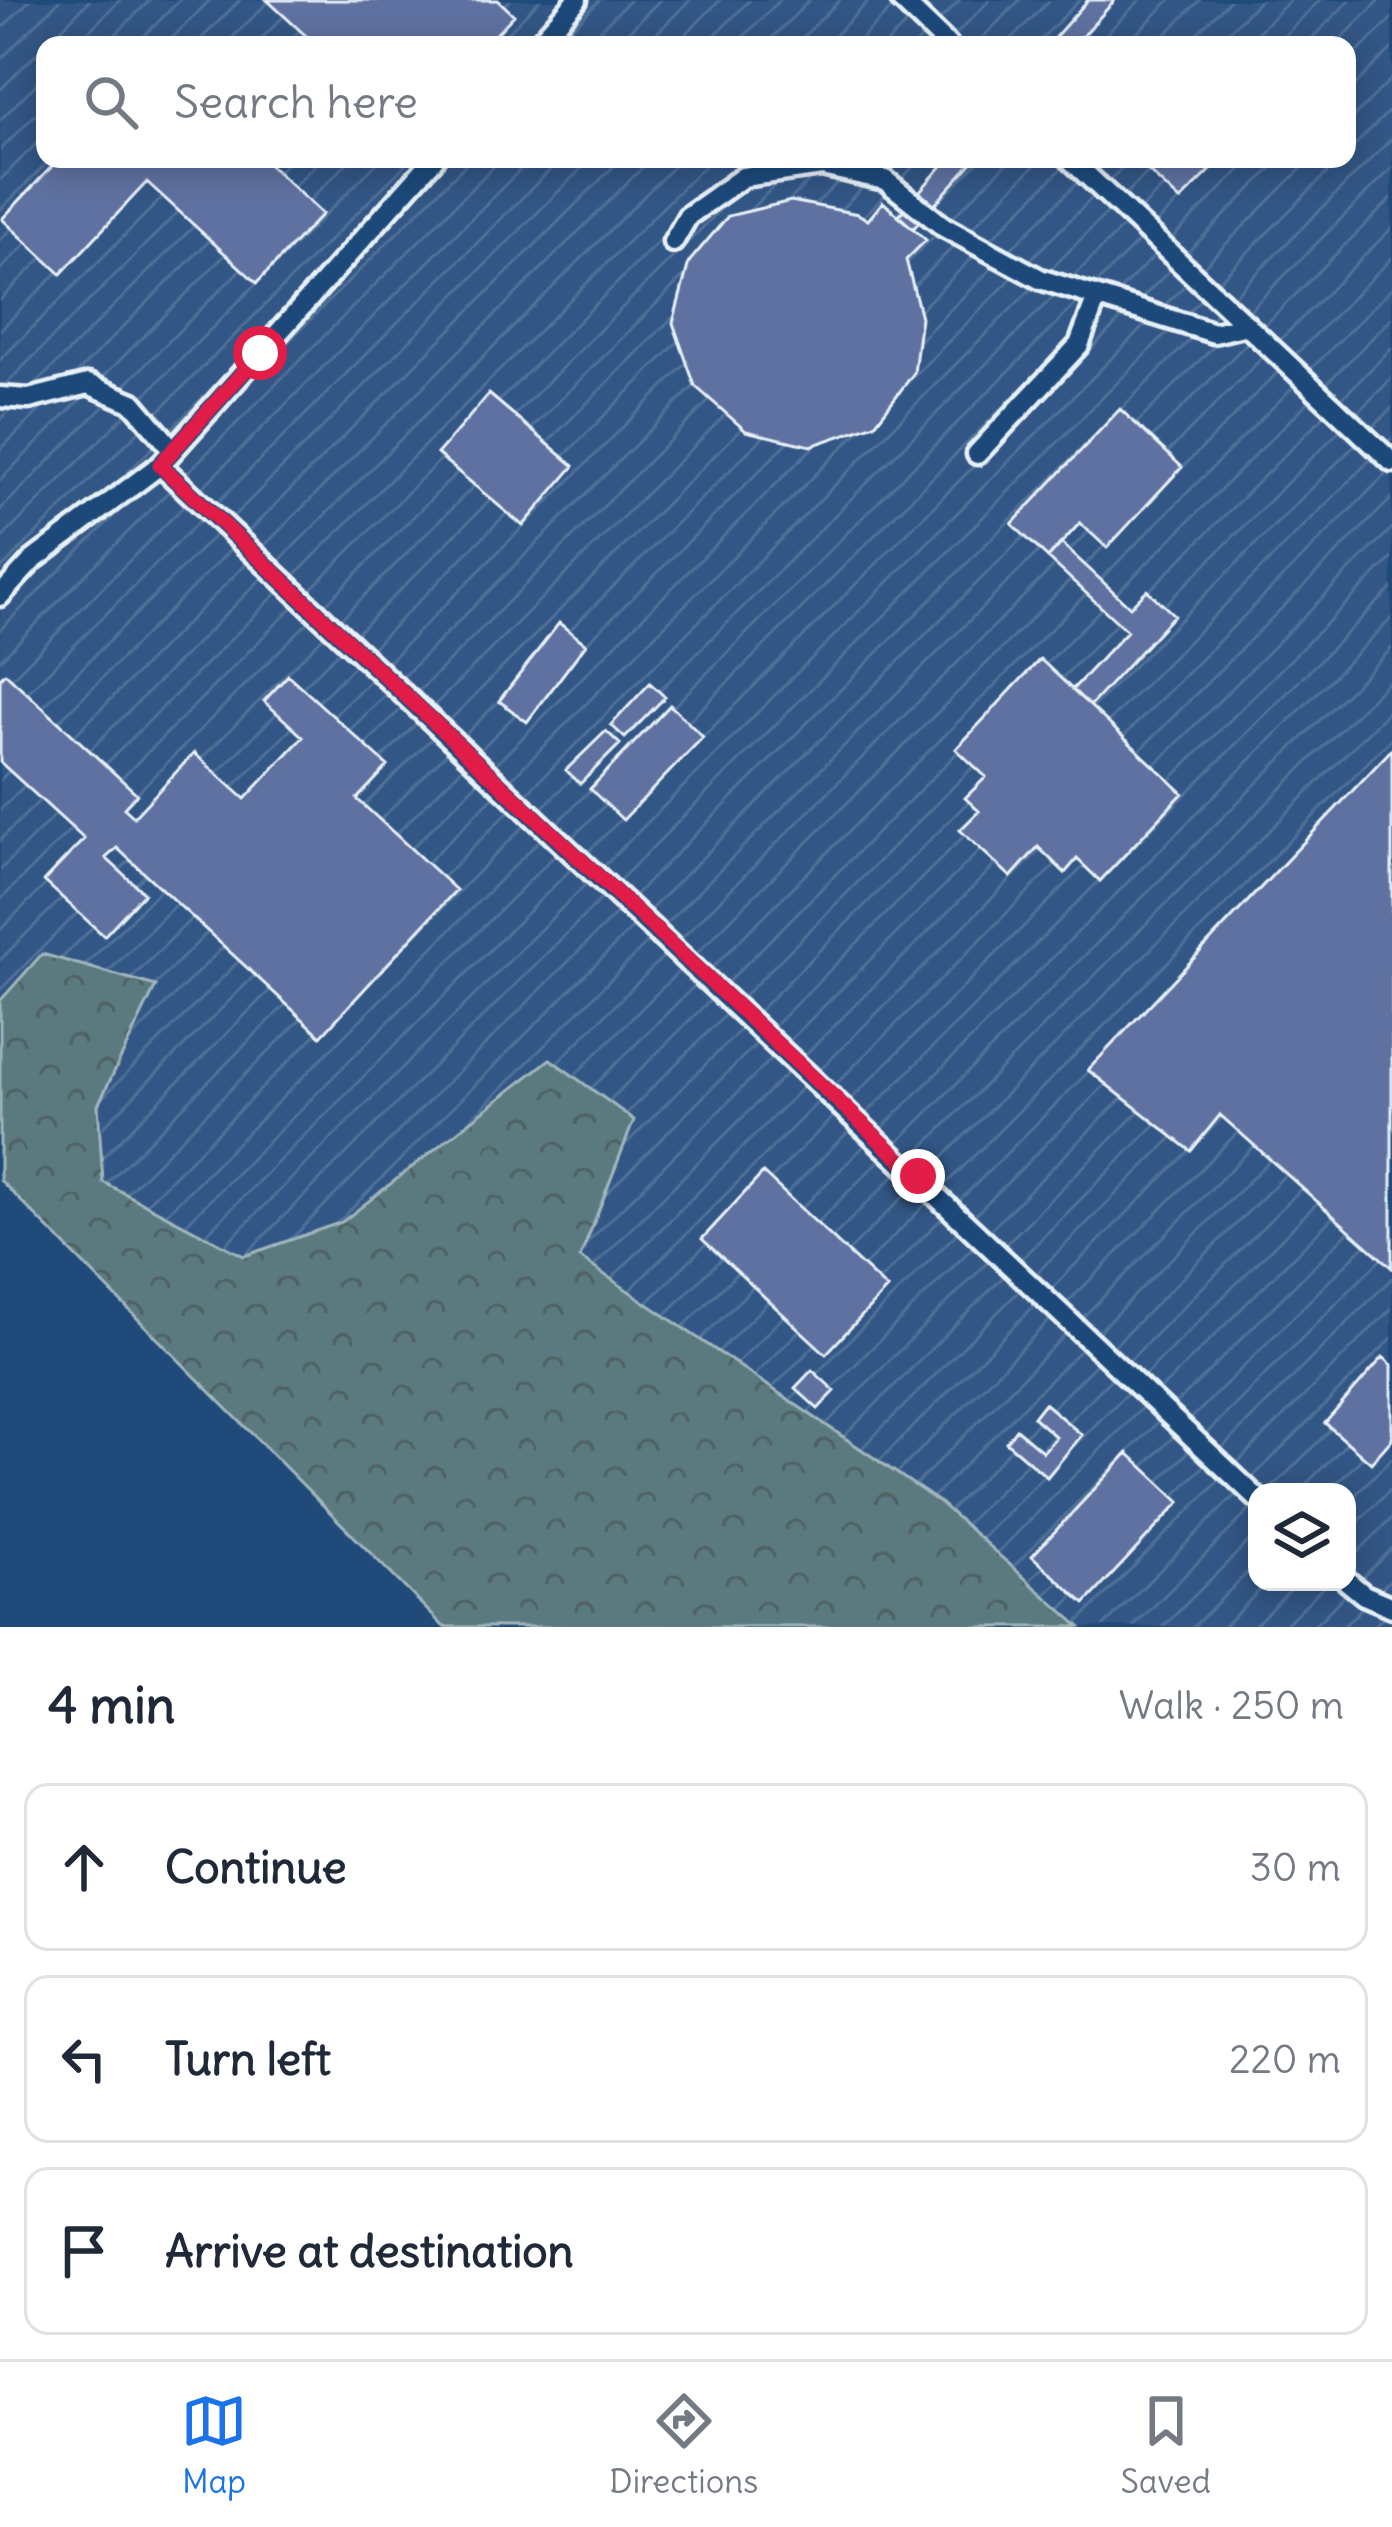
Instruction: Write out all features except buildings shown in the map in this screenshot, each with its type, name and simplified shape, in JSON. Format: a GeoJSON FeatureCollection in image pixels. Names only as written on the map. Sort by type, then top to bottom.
{"type":"FeatureCollection","features":[{"type":"Feature","properties":{"kind":"lane"},"geometry":{"type":"LineString","coordinates":[[545,36],[577,0]]}},
{"type":"Feature","properties":{"kind":"lane"},"geometry":{"type":"LineString","coordinates":[[901,0],[939,36]]}},
{"type":"Feature","properties":{"kind":"lane"},"geometry":{"type":"LineString","coordinates":[[0,596],[32,561],[166,457],[426,168]]}},
{"type":"Feature","properties":{"kind":"lane"},"geometry":{"type":"LineString","coordinates":[[673,242],[688,216],[743,177],[808,168]]}},
{"type":"Feature","properties":{"kind":"lane"},"geometry":{"type":"LineString","coordinates":[[831,168],[885,180],[944,227],[1040,279],[1214,333],[1247,325]]}},
{"type":"Feature","properties":{"kind":"lane"},"geometry":{"type":"LineString","coordinates":[[1080,168],[1392,462]]}},
{"type":"Feature","properties":{"kind":"lane"},"geometry":{"type":"LineString","coordinates":[[977,454],[1079,345],[1097,297]]}},
{"type":"Feature","properties":{"kind":"lane"},"geometry":{"type":"LineString","coordinates":[[0,397],[29,399],[88,384],[133,403],[166,457],[1248,1489]]}},
{"type":"Feature","properties":{"kind":"lane"},"geometry":{"type":"LineString","coordinates":[[1356,1588],[1392,1606]]}},
{"type":"Feature","properties":{"kind":"shaded area"},"geometry":{"type":"Polygon","coordinates":[[[0,0],[1392,0],[1392,1627],[444,1627],[0,1180],[0,0]]]}},
{"type":"Feature","properties":{"kind":"green space"},"geometry":{"type":"Polygon","coordinates":[[[42,954],[156,986],[98,1105],[103,1182],[244,1256],[342,1222],[550,1059],[634,1120],[580,1258],[939,1502],[1080,1627],[444,1627],[0,1180],[0,1001],[42,954]]]}},
{"type":"Feature","properties":{"kind":"route"},"geometry":{"type":"LineString","coordinates":[[260,353],[160,465],[918,1176]]}}]}
